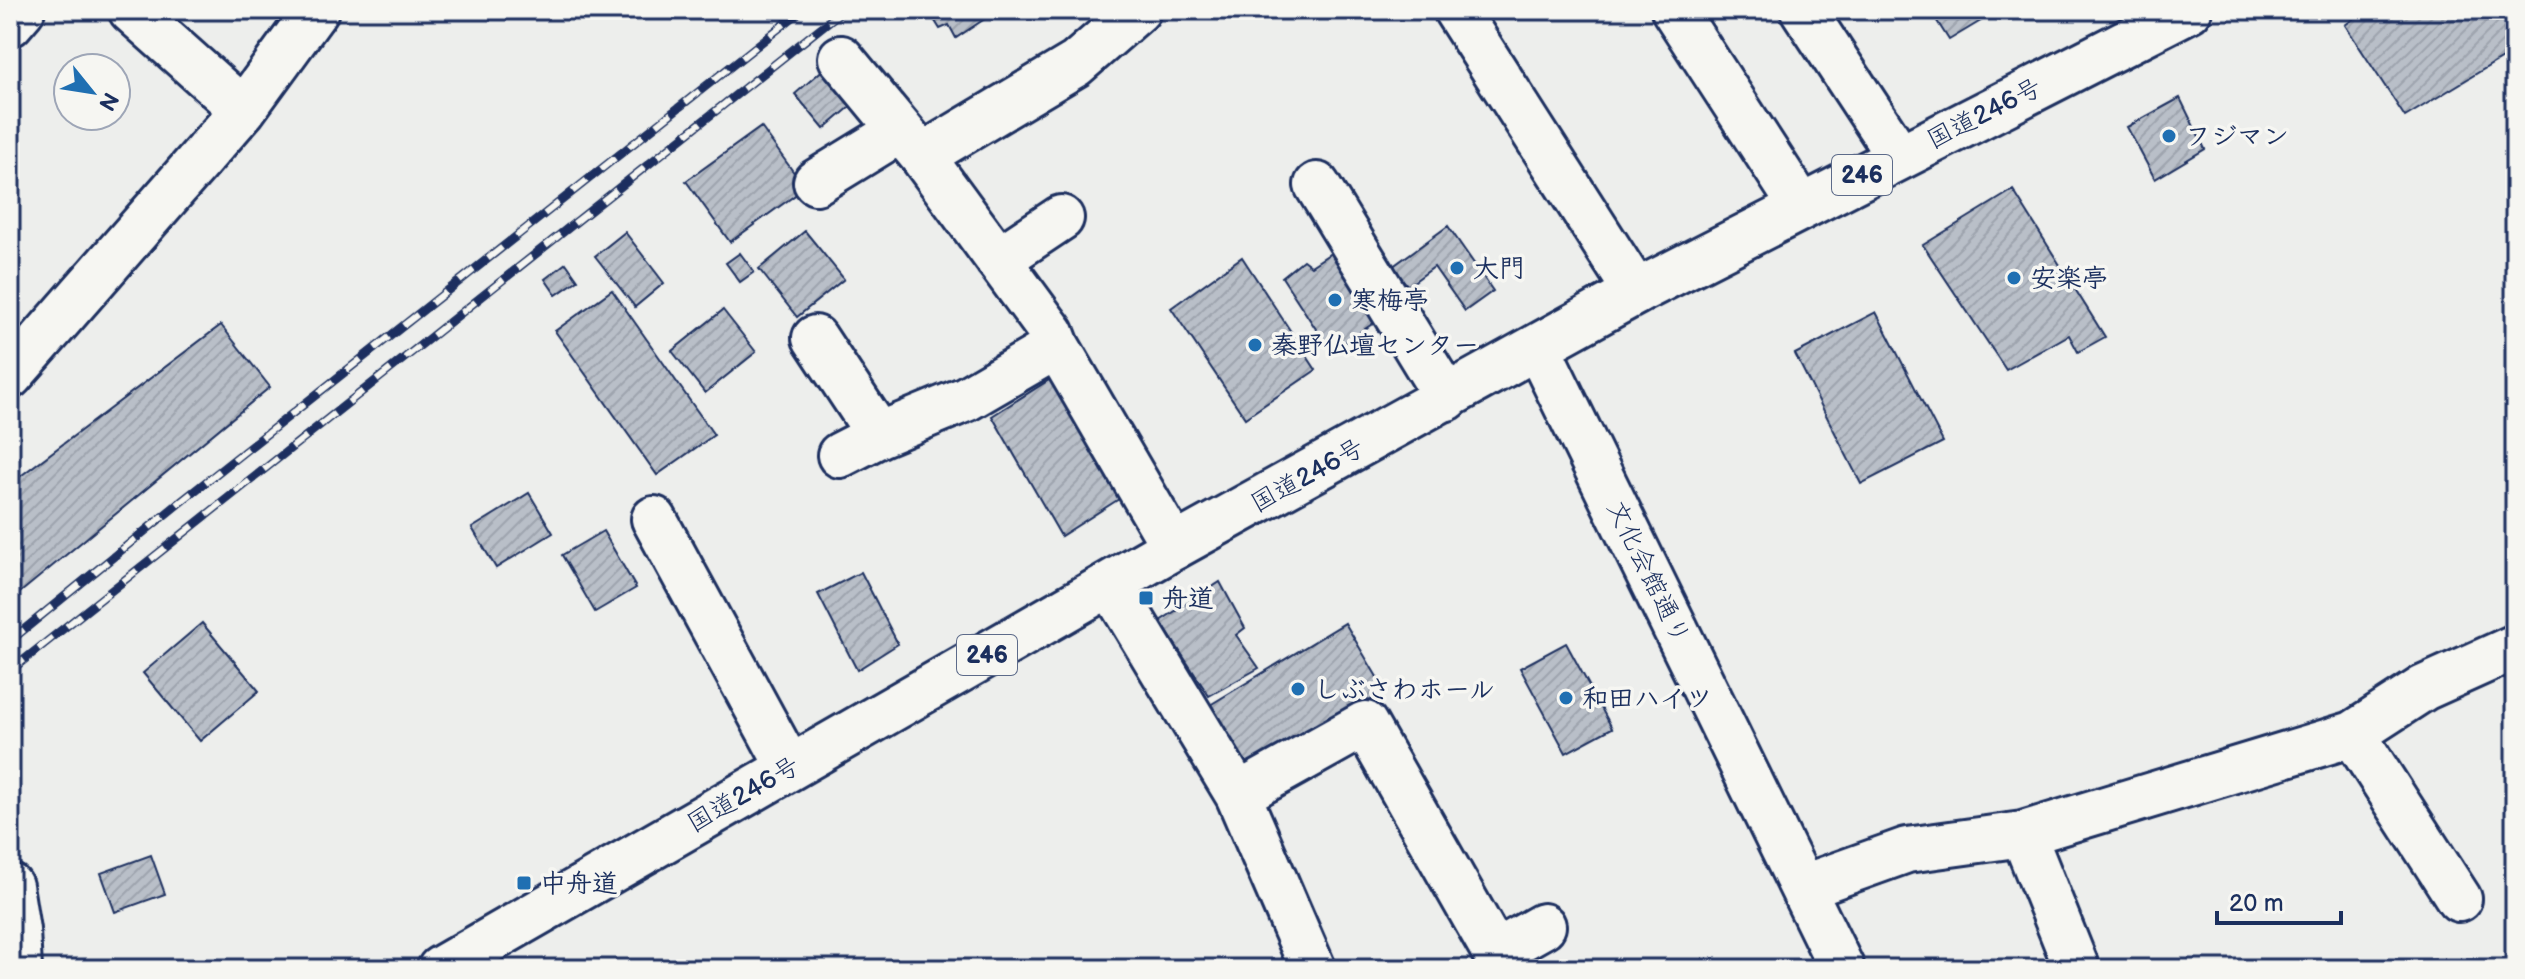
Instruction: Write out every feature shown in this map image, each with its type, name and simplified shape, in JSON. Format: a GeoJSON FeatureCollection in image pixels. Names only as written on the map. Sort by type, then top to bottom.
{"type":"FeatureCollection","features":[{"type":"Feature","properties":{"kind":"main road"},"geometry":{"type":"LineString","coordinates":[[10,24],[22,10]]}},
{"type":"Feature","properties":{"kind":"main road"},"geometry":{"type":"LineString","coordinates":[[131,10],[243,110]]}},
{"type":"Feature","properties":{"kind":"main road"},"geometry":{"type":"LineString","coordinates":[[10,376],[243,110],[316,10]]}},
{"type":"Feature","properties":{"kind":"main road"},"geometry":{"type":"LineString","coordinates":[[816,182],[910,143],[1076,64],[1138,10]]}},
{"type":"Feature","properties":{"kind":"main road"},"geometry":{"type":"LineString","coordinates":[[1456,10],[1636,292]]}},
{"type":"Feature","properties":{"kind":"main road"},"geometry":{"type":"LineString","coordinates":[[1674,10],[1801,206]]}},
{"type":"Feature","properties":{"kind":"main road"},"geometry":{"type":"LineString","coordinates":[[1803,10],[1899,156]]}},
{"type":"Feature","properties":{"kind":"main road","name":"国道246号"},"geometry":{"type":"LineString","coordinates":[[440,969],[1174,547],[1636,292],[2189,10]]}},
{"type":"Feature","properties":{"kind":"main road"},"geometry":{"type":"LineString","coordinates":[[841,58],[910,143],[1052,333],[1174,547]]}},
{"type":"Feature","properties":{"kind":"main road"},"geometry":{"type":"LineString","coordinates":[[1317,185],[1447,398]]}},
{"type":"Feature","properties":{"kind":"main road"},"geometry":{"type":"LineString","coordinates":[[998,260],[1061,218]]}},
{"type":"Feature","properties":{"kind":"main road"},"geometry":{"type":"LineString","coordinates":[[815,338],[879,435]]}},
{"type":"Feature","properties":{"kind":"main road"},"geometry":{"type":"LineString","coordinates":[[840,455],[879,435],[966,399],[1057,346]]}},
{"type":"Feature","properties":{"kind":"main road","name":"文化会館通り"},"geometry":{"type":"LineString","coordinates":[[1538,348],[1842,969]]}},
{"type":"Feature","properties":{"kind":"main road"},"geometry":{"type":"LineString","coordinates":[[654,519],[789,767]]}},
{"type":"Feature","properties":{"kind":"main road"},"geometry":{"type":"LineString","coordinates":[[1111,585],[1238,795],[1313,969]]}},
{"type":"Feature","properties":{"kind":"main road"},"geometry":{"type":"LineString","coordinates":[[1804,887],[1907,850],[2023,834],[2353,734],[2424,688],[2515,647]]}},
{"type":"Feature","properties":{"kind":"main road"},"geometry":{"type":"LineString","coordinates":[[1238,795],[1365,724],[1495,953],[1543,926]]}},
{"type":"Feature","properties":{"kind":"main road"},"geometry":{"type":"LineString","coordinates":[[2353,734],[2459,899]]}},
{"type":"Feature","properties":{"kind":"main road"},"geometry":{"type":"LineString","coordinates":[[2023,834],[2077,969]]}},
{"type":"Feature","properties":{"kind":"main road"},"geometry":{"type":"LineString","coordinates":[[10,886],[19,969]]}},
{"type":"Feature","properties":{"kind":"building"},"geometry":{"type":"Polygon","coordinates":[[[928,10],[980,10],[986,18],[956,38],[949,25],[940,29],[928,10]]]}},
{"type":"Feature","properties":{"kind":"building"},"geometry":{"type":"Polygon","coordinates":[[[1930,10],[1999,10],[1949,40],[1930,10]]]}},
{"type":"Feature","properties":{"kind":"building"},"geometry":{"type":"Polygon","coordinates":[[[2366,10],[2515,10],[2515,43],[2502,58],[2405,117],[2345,25],[2366,10]]]}},
{"type":"Feature","properties":{"kind":"building"},"geometry":{"type":"Polygon","coordinates":[[[826,67],[856,102],[824,129],[795,94],[826,67]]]}},
{"type":"Feature","properties":{"kind":"building"},"geometry":{"type":"Polygon","coordinates":[[[2180,98],[2205,149],[2155,179],[2127,127],[2180,98]]]}},
{"type":"Feature","properties":{"kind":"building"},"geometry":{"type":"Polygon","coordinates":[[[761,127],[805,188],[730,242],[686,181],[761,127]]]}},
{"type":"Feature","properties":{"kind":"building"},"geometry":{"type":"Polygon","coordinates":[[[2013,190],[2105,337],[2078,352],[2069,335],[2006,370],[1923,245],[2013,190]]]}},
{"type":"Feature","properties":{"kind":"building"},"geometry":{"type":"Polygon","coordinates":[[[1448,226],[1493,291],[1465,311],[1434,267],[1408,286],[1392,267],[1448,226]]]}},
{"type":"Feature","properties":{"kind":"building"},"geometry":{"type":"Polygon","coordinates":[[[805,231],[844,279],[797,317],[759,269],[805,231]]]}},
{"type":"Feature","properties":{"kind":"building"},"geometry":{"type":"Polygon","coordinates":[[[625,232],[664,283],[635,307],[595,256],[625,232]]]}},
{"type":"Feature","properties":{"kind":"building"},"geometry":{"type":"Polygon","coordinates":[[[1337,249],[1381,318],[1331,352],[1282,277],[1303,260],[1311,266],[1337,249]]]}},
{"type":"Feature","properties":{"kind":"building"},"geometry":{"type":"Polygon","coordinates":[[[740,253],[754,272],[740,282],[726,263],[740,253]]]}},
{"type":"Feature","properties":{"kind":"building"},"geometry":{"type":"Polygon","coordinates":[[[1242,257],[1316,370],[1245,418],[1171,308],[1242,257]]]}},
{"type":"Feature","properties":{"kind":"building"},"geometry":{"type":"Polygon","coordinates":[[[566,263],[578,280],[556,295],[545,279],[566,263]]]}},
{"type":"Feature","properties":{"kind":"building"},"geometry":{"type":"Polygon","coordinates":[[[612,290],[714,435],[657,475],[555,331],[612,290]]]}},
{"type":"Feature","properties":{"kind":"building"},"geometry":{"type":"Polygon","coordinates":[[[723,310],[756,352],[705,393],[672,351],[723,310]]]}},
{"type":"Feature","properties":{"kind":"building"},"geometry":{"type":"Polygon","coordinates":[[[1876,312],[1943,442],[1861,484],[1795,354],[1876,312]]]}},
{"type":"Feature","properties":{"kind":"building"},"geometry":{"type":"Polygon","coordinates":[[[221,325],[270,387],[10,601],[10,484],[221,325]]]}},
{"type":"Feature","properties":{"kind":"building"},"geometry":{"type":"Polygon","coordinates":[[[1057,375],[1119,499],[1061,536],[992,416],[1057,375]]]}},
{"type":"Feature","properties":{"kind":"building"},"geometry":{"type":"Polygon","coordinates":[[[529,493],[553,533],[496,568],[472,528],[529,493]]]}},
{"type":"Feature","properties":{"kind":"building"},"geometry":{"type":"Polygon","coordinates":[[[603,531],[636,588],[595,612],[562,555],[603,531]]]}},
{"type":"Feature","properties":{"kind":"building"},"geometry":{"type":"Polygon","coordinates":[[[861,572],[898,644],[857,670],[818,594],[861,572]]]}},
{"type":"Feature","properties":{"kind":"building"},"geometry":{"type":"Polygon","coordinates":[[[1220,582],[1245,628],[1236,635],[1259,668],[1209,696],[1160,621],[1220,582]]]}},
{"type":"Feature","properties":{"kind":"building"},"geometry":{"type":"Polygon","coordinates":[[[202,623],[259,691],[200,741],[143,673],[202,623]]]}},
{"type":"Feature","properties":{"kind":"building"},"geometry":{"type":"Polygon","coordinates":[[[1345,623],[1386,692],[1247,767],[1210,705],[1345,623]]]}},
{"type":"Feature","properties":{"kind":"building","name":"和田ハイツ"},"geometry":{"type":"Polygon","coordinates":[[[1566,643],[1612,728],[1566,753],[1520,668],[1566,643]]]}},
{"type":"Feature","properties":{"kind":"building"},"geometry":{"type":"Polygon","coordinates":[[[151,855],[165,894],[115,912],[101,873],[151,855]]]}},
{"type":"Feature","properties":{"kind":"railway"},"geometry":{"type":"LineString","coordinates":[[10,641],[178,504],[802,10]]}},
{"type":"Feature","properties":{"kind":"railway"},"geometry":{"type":"LineString","coordinates":[[10,671],[843,10]]}},
{"type":"Feature","properties":{"kind":"place","name":"フジマン"},"geometry":{"type":"Point","coordinates":[2169,136]}},
{"type":"Feature","properties":{"kind":"place","name":"大門"},"geometry":{"type":"Point","coordinates":[1457,268]}},
{"type":"Feature","properties":{"kind":"place","name":"安楽亭"},"geometry":{"type":"Point","coordinates":[2014,278]}},
{"type":"Feature","properties":{"kind":"place","name":"寒梅亭"},"geometry":{"type":"Point","coordinates":[1335,300]}},
{"type":"Feature","properties":{"kind":"place","name":"秦野仏壇センター"},"geometry":{"type":"Point","coordinates":[1255,345]}},
{"type":"Feature","properties":{"kind":"place","name":"舟道"},"geometry":{"type":"Point","coordinates":[1146,598]}},
{"type":"Feature","properties":{"kind":"place","name":"しぶさわホール"},"geometry":{"type":"Point","coordinates":[1298,689]}},
{"type":"Feature","properties":{"kind":"place","name":"和田ハイツ"},"geometry":{"type":"Point","coordinates":[1566,698]}},
{"type":"Feature","properties":{"kind":"place","name":"中舟道"},"geometry":{"type":"Point","coordinates":[524,883]}}]}
